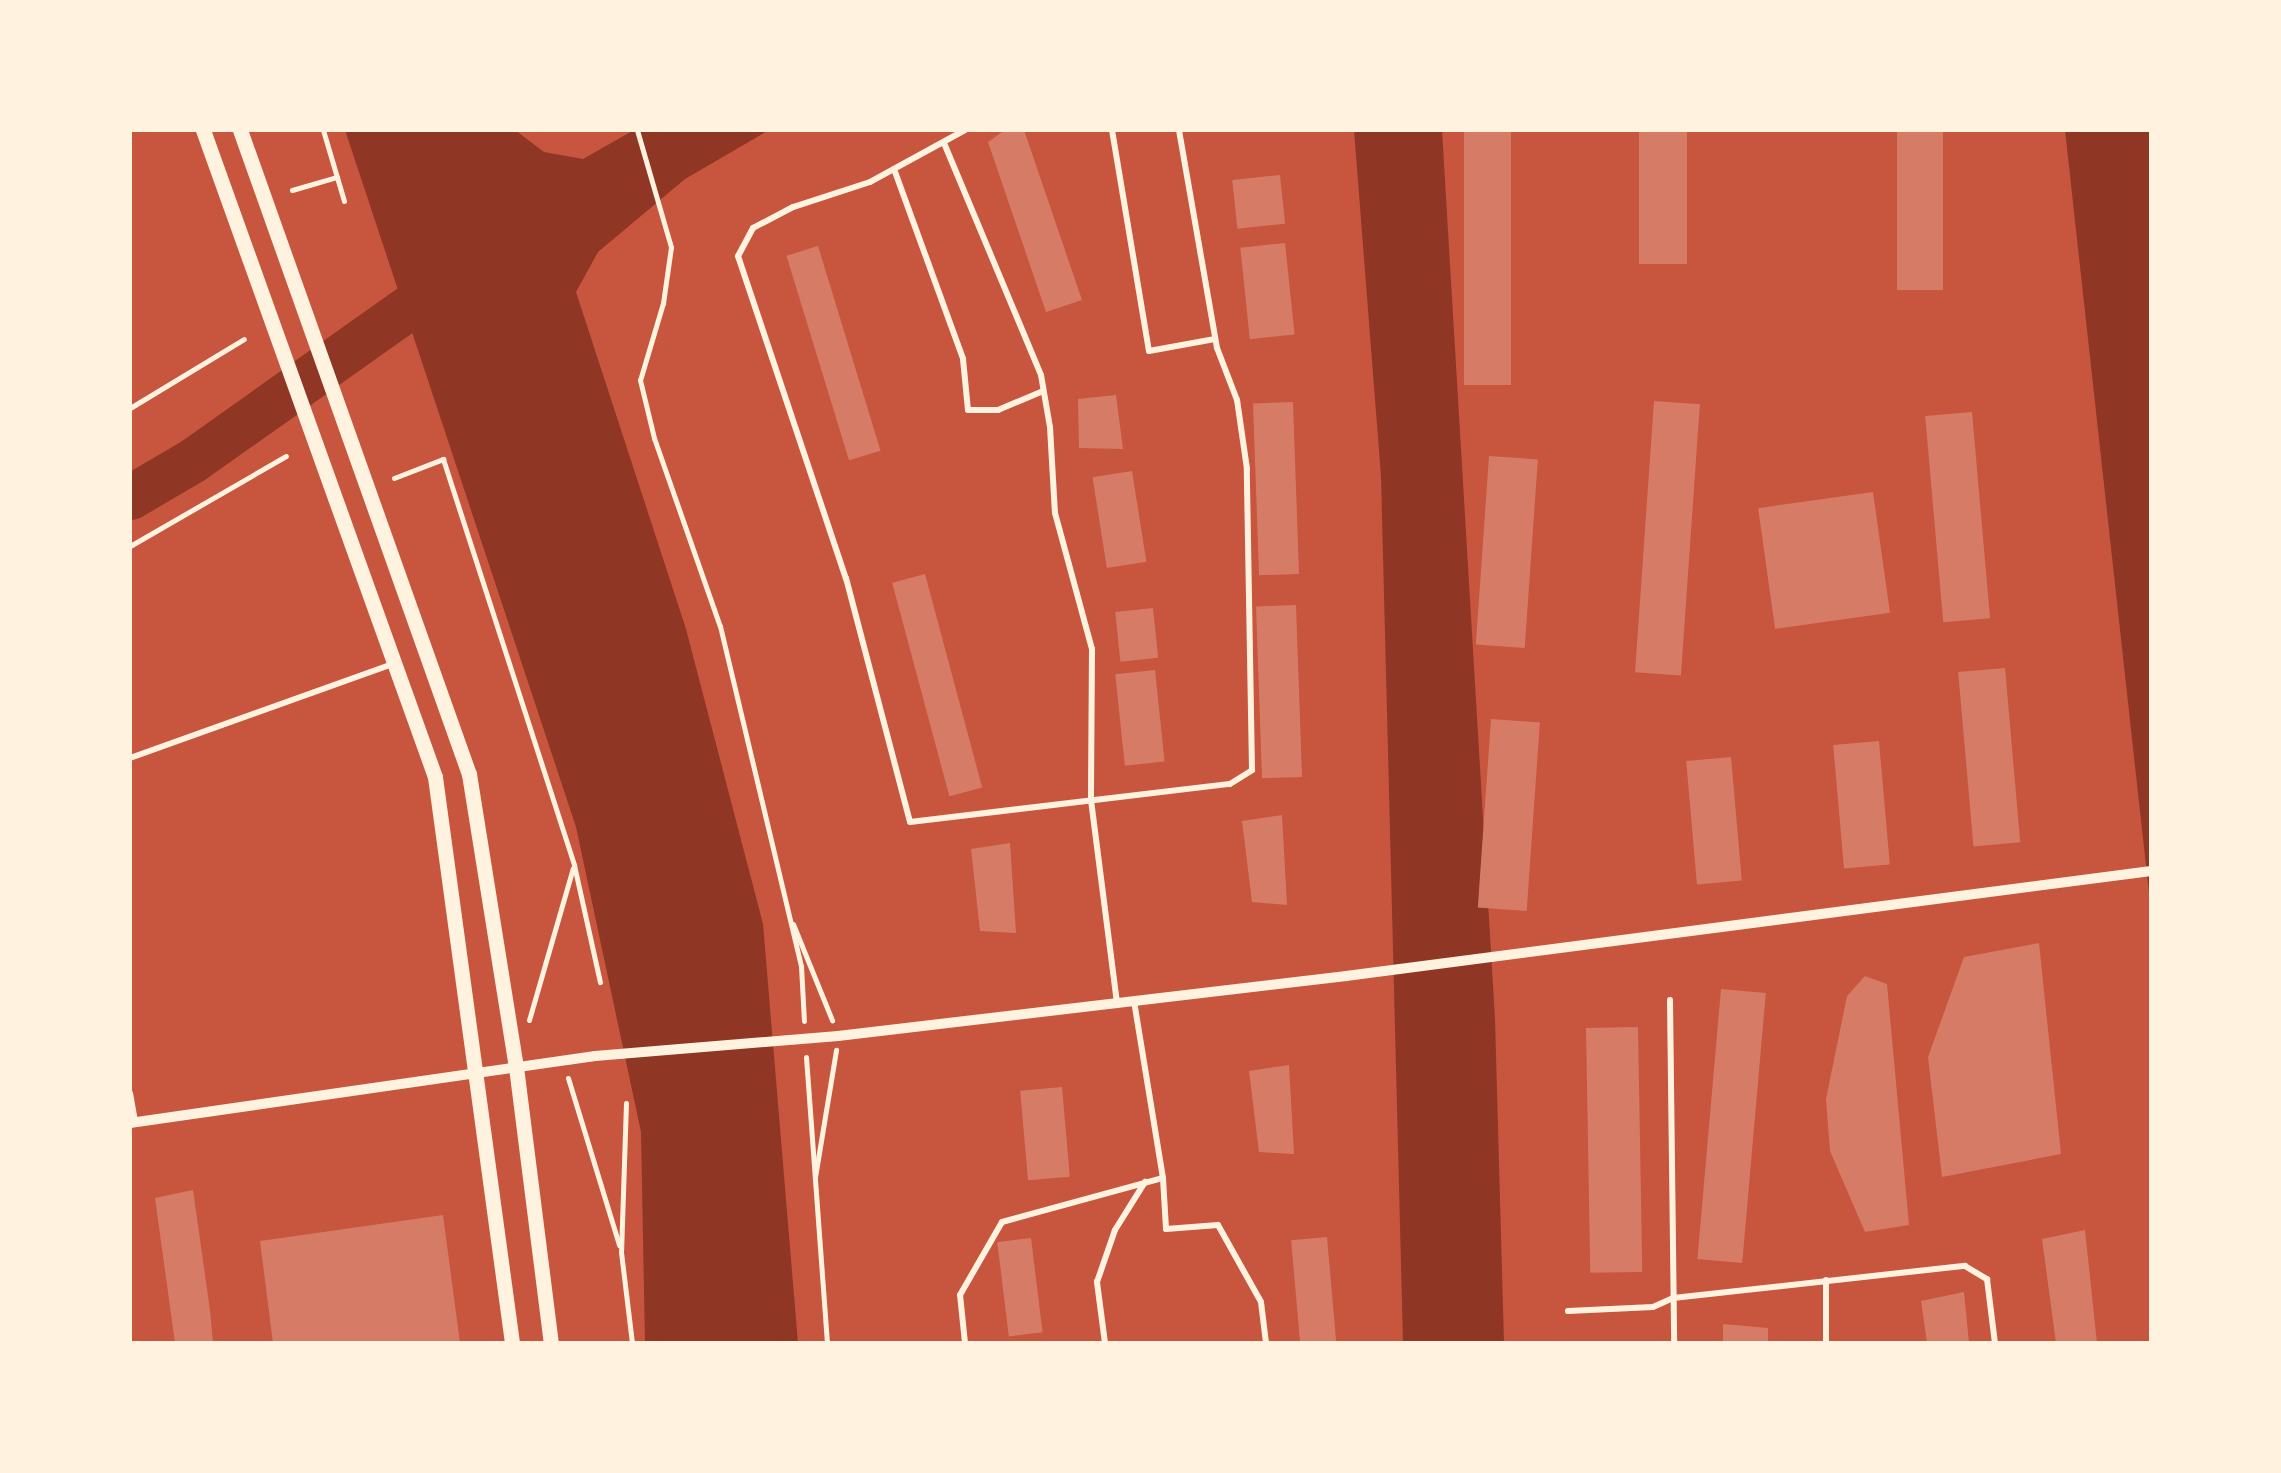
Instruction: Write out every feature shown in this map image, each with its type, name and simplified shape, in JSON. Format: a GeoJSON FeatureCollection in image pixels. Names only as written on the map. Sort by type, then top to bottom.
{"type":"FeatureCollection","features":[{"type":"Feature","properties":{"kind":"street"},"geometry":{"type":"LineString","coordinates":[[203,130],[436,777],[512,1343]]}},
{"type":"Feature","properties":{"kind":"street"},"geometry":{"type":"LineString","coordinates":[[240,130],[469,774],[516,1068],[551,1343]]}},
{"type":"Feature","properties":{"kind":"street"},"geometry":{"type":"LineString","coordinates":[[132,1123],[596,1056],[838,1036],[1134,1001],[2151,871]]}},
{"type":"Feature","properties":{"kind":"lane"},"geometry":{"type":"LineString","coordinates":[[965,130],[894,169],[753,228],[738,256],[846,578],[910,822],[1230,784],[1252,770],[1247,469],[1237,400],[1215,339],[1179,130]]}},
{"type":"Feature","properties":{"kind":"lane"},"geometry":{"type":"LineString","coordinates":[[1112,130],[1148,351],[1215,339]]}},
{"type":"Feature","properties":{"kind":"lane"},"geometry":{"type":"LineString","coordinates":[[944,143],[1043,390],[1055,514],[1092,649],[1091,800],[1117,1003]]}},
{"type":"Feature","properties":{"kind":"lane"},"geometry":{"type":"LineString","coordinates":[[894,169],[963,359],[968,410],[998,410],[1043,390]]}},
{"type":"Feature","properties":{"kind":"lane"},"geometry":{"type":"LineString","coordinates":[[130,758],[396,663]]}},
{"type":"Feature","properties":{"kind":"lane"},"geometry":{"type":"LineString","coordinates":[[1670,1000],[1674,1343]]}},
{"type":"Feature","properties":{"kind":"lane"},"geometry":{"type":"LineString","coordinates":[[1134,1001],[1163,1178],[1166,1229],[1218,1224],[1261,1302],[1266,1343]]}},
{"type":"Feature","properties":{"kind":"lane"},"geometry":{"type":"LineString","coordinates":[[130,1093],[132,1123]]}},
{"type":"Feature","properties":{"kind":"lane"},"geometry":{"type":"LineString","coordinates":[[965,1343],[960,1296],[1002,1222],[1163,1178]]}},
{"type":"Feature","properties":{"kind":"lane"},"geometry":{"type":"LineString","coordinates":[[1105,1343],[1097,1282],[1115,1230],[1146,1181]]}},
{"type":"Feature","properties":{"kind":"lane"},"geometry":{"type":"LineString","coordinates":[[1568,1311],[1652,1307],[1673,1298],[1965,1266],[1987,1279],[1996,1343]]}},
{"type":"Feature","properties":{"kind":"lane"},"geometry":{"type":"LineString","coordinates":[[1826,1280],[1826,1343]]}},
{"type":"Feature","properties":{"kind":"path"},"geometry":{"type":"LineString","coordinates":[[323,130],[344,201]]}},
{"type":"Feature","properties":{"kind":"path"},"geometry":{"type":"LineString","coordinates":[[637,130],[671,247],[663,303],[640,380],[654,438],[720,626],[800,966],[804,1024]]}},
{"type":"Feature","properties":{"kind":"path"},"geometry":{"type":"LineString","coordinates":[[292,190],[337,177]]}},
{"type":"Feature","properties":{"kind":"path"},"geometry":{"type":"LineString","coordinates":[[130,408],[244,340]]}},
{"type":"Feature","properties":{"kind":"path"},"geometry":{"type":"LineString","coordinates":[[130,546],[286,456]]}},
{"type":"Feature","properties":{"kind":"path"},"geometry":{"type":"LineString","coordinates":[[394,478],[443,459],[574,865],[600,982]]}},
{"type":"Feature","properties":{"kind":"path"},"geometry":{"type":"LineString","coordinates":[[526,1030],[574,865]]}},
{"type":"Feature","properties":{"kind":"path"},"geometry":{"type":"LineString","coordinates":[[787,908],[838,1036],[814,1185]]}},
{"type":"Feature","properties":{"kind":"path"},"geometry":{"type":"LineString","coordinates":[[805,1042],[827,1343]]}},
{"type":"Feature","properties":{"kind":"path"},"geometry":{"type":"LineString","coordinates":[[562,1061],[621,1252]]}},
{"type":"Feature","properties":{"kind":"path"},"geometry":{"type":"LineString","coordinates":[[626,1103],[621,1252],[632,1343]]}},
{"type":"Feature","properties":{"kind":"shaded area"},"geometry":{"type":"Polygon","coordinates":[[[345,130],[515,130],[544,152],[583,159],[634,130],[769,130],[685,179],[598,252],[576,292],[686,629],[763,924],[798,1343],[645,1343],[641,1132],[576,827],[345,130]]]}},
{"type":"Feature","properties":{"kind":"shaded area"},"geometry":{"type":"Polygon","coordinates":[[[1354,130],[1442,130],[1495,1019],[1504,1343],[1403,1343],[1381,476],[1354,130]]]}},
{"type":"Feature","properties":{"kind":"shaded area"},"geometry":{"type":"Polygon","coordinates":[[[2065,130],[2151,130],[2151,911],[2065,130]]]}},
{"type":"Feature","properties":{"kind":"building"},"geometry":{"type":"Polygon","coordinates":[[[1005,130],[1024,130],[1082,300],[1046,312],[988,142],[1005,130]]]}},
{"type":"Feature","properties":{"kind":"building"},"geometry":{"type":"Polygon","coordinates":[[[1464,130],[1511,130],[1511,385],[1464,385],[1464,130]]]}},
{"type":"Feature","properties":{"kind":"building"},"geometry":{"type":"Polygon","coordinates":[[[1639,130],[1687,130],[1687,264],[1639,264],[1639,130]]]}},
{"type":"Feature","properties":{"kind":"building"},"geometry":{"type":"Polygon","coordinates":[[[1897,130],[1943,130],[1943,290],[1897,290],[1897,130]]]}},
{"type":"Feature","properties":{"kind":"building"},"geometry":{"type":"Polygon","coordinates":[[[1280,175],[1285,224],[1237,229],[1232,180],[1280,175]]]}},
{"type":"Feature","properties":{"kind":"building"},"geometry":{"type":"Polygon","coordinates":[[[1285,243],[1295,334],[1250,339],[1240,248],[1285,243]]]}},
{"type":"Feature","properties":{"kind":"building"},"geometry":{"type":"Polygon","coordinates":[[[818,246],[881,451],[849,460],[786,256],[818,246]]]}},
{"type":"Feature","properties":{"kind":"building"},"geometry":{"type":"Polygon","coordinates":[[[1116,395],[1123,449],[1079,448],[1078,399],[1116,395]]]}},
{"type":"Feature","properties":{"kind":"building"},"geometry":{"type":"Polygon","coordinates":[[[1654,401],[1700,404],[1681,676],[1635,672],[1654,401]]]}},
{"type":"Feature","properties":{"kind":"building"},"geometry":{"type":"Polygon","coordinates":[[[1293,402],[1299,574],[1259,575],[1253,403],[1293,402]]]}},
{"type":"Feature","properties":{"kind":"building"},"geometry":{"type":"Polygon","coordinates":[[[1972,412],[1990,618],[1943,622],[1925,416],[1972,412]]]}},
{"type":"Feature","properties":{"kind":"building"},"geometry":{"type":"Polygon","coordinates":[[[1489,456],[1538,459],[1525,648],[1476,645],[1489,456]]]}},
{"type":"Feature","properties":{"kind":"building"},"geometry":{"type":"Polygon","coordinates":[[[1132,471],[1146,562],[1107,568],[1092,477],[1132,471]]]}},
{"type":"Feature","properties":{"kind":"building"},"geometry":{"type":"Polygon","coordinates":[[[1873,492],[1890,613],[1775,629],[1758,508],[1873,492]]]}},
{"type":"Feature","properties":{"kind":"building"},"geometry":{"type":"Polygon","coordinates":[[[925,574],[982,787],[949,796],[892,583],[925,574]]]}},
{"type":"Feature","properties":{"kind":"building"},"geometry":{"type":"Polygon","coordinates":[[[1296,605],[1302,777],[1262,778],[1256,606],[1296,605]]]}},
{"type":"Feature","properties":{"kind":"building"},"geometry":{"type":"Polygon","coordinates":[[[1153,608],[1158,658],[1120,662],[1115,612],[1153,608]]]}},
{"type":"Feature","properties":{"kind":"building"},"geometry":{"type":"Polygon","coordinates":[[[2005,668],[2020,842],[1973,846],[1958,672],[2005,668]]]}},
{"type":"Feature","properties":{"kind":"building"},"geometry":{"type":"Polygon","coordinates":[[[1155,670],[1165,761],[1125,766],[1115,674],[1155,670]]]}},
{"type":"Feature","properties":{"kind":"building"},"geometry":{"type":"Polygon","coordinates":[[[1491,719],[1540,722],[1527,911],[1478,908],[1491,719]]]}},
{"type":"Feature","properties":{"kind":"building"},"geometry":{"type":"Polygon","coordinates":[[[1879,741],[1890,865],[1844,869],[1833,745],[1879,741]]]}},
{"type":"Feature","properties":{"kind":"building"},"geometry":{"type":"Polygon","coordinates":[[[1731,757],[1742,881],[1697,884],[1686,761],[1731,757]]]}},
{"type":"Feature","properties":{"kind":"building"},"geometry":{"type":"Polygon","coordinates":[[[1282,815],[1287,905],[1252,902],[1242,821],[1282,815]]]}},
{"type":"Feature","properties":{"kind":"building"},"geometry":{"type":"Polygon","coordinates":[[[1010,843],[1016,933],[980,931],[971,849],[1010,843]]]}},
{"type":"Feature","properties":{"kind":"building"},"geometry":{"type":"Polygon","coordinates":[[[2039,943],[2061,1154],[1942,1177],[1928,1057],[1964,957],[2039,943]]]}},
{"type":"Feature","properties":{"kind":"building"},"geometry":{"type":"Polygon","coordinates":[[[1865,976],[1887,984],[1909,1225],[1865,1232],[1830,1151],[1826,1099],[1847,996],[1865,976]]]}},
{"type":"Feature","properties":{"kind":"building"},"geometry":{"type":"Polygon","coordinates":[[[1721,989],[1766,993],[1742,1263],[1697,1259],[1721,989]]]}},
{"type":"Feature","properties":{"kind":"building"},"geometry":{"type":"Polygon","coordinates":[[[1638,1027],[1642,1272],[1590,1273],[1586,1028],[1638,1027]]]}},
{"type":"Feature","properties":{"kind":"building"},"geometry":{"type":"Polygon","coordinates":[[[1289,1065],[1294,1154],[1259,1152],[1249,1071],[1289,1065]]]}},
{"type":"Feature","properties":{"kind":"building"},"geometry":{"type":"Polygon","coordinates":[[[1062,1087],[1070,1177],[1028,1180],[1020,1091],[1062,1087]]]}},
{"type":"Feature","properties":{"kind":"building"},"geometry":{"type":"Polygon","coordinates":[[[193,1190],[213,1343],[175,1343],[155,1198],[193,1190]]]}},
{"type":"Feature","properties":{"kind":"building"},"geometry":{"type":"Polygon","coordinates":[[[443,1215],[460,1343],[273,1343],[260,1241],[443,1215]]]}},
{"type":"Feature","properties":{"kind":"building"},"geometry":{"type":"Polygon","coordinates":[[[2085,1230],[2097,1343],[2056,1343],[2042,1239],[2085,1230]]]}},
{"type":"Feature","properties":{"kind":"building"},"geometry":{"type":"Polygon","coordinates":[[[1327,1237],[1336,1343],[1300,1343],[1291,1240],[1327,1237]]]}},
{"type":"Feature","properties":{"kind":"building"},"geometry":{"type":"Polygon","coordinates":[[[1031,1238],[1043,1332],[1009,1336],[997,1242],[1031,1238]]]}},
{"type":"Feature","properties":{"kind":"building"},"geometry":{"type":"Polygon","coordinates":[[[1964,1292],[1969,1343],[1927,1343],[1921,1301],[1964,1292]]]}},
{"type":"Feature","properties":{"kind":"building"},"geometry":{"type":"Polygon","coordinates":[[[1723,1324],[1768,1328],[1768,1343],[1723,1343],[1723,1324]]]}},
{"type":"Feature","properties":{"kind":"waterway"},"geometry":{"type":"LineString","coordinates":[[130,497],[193,460],[454,275]]}}]}
